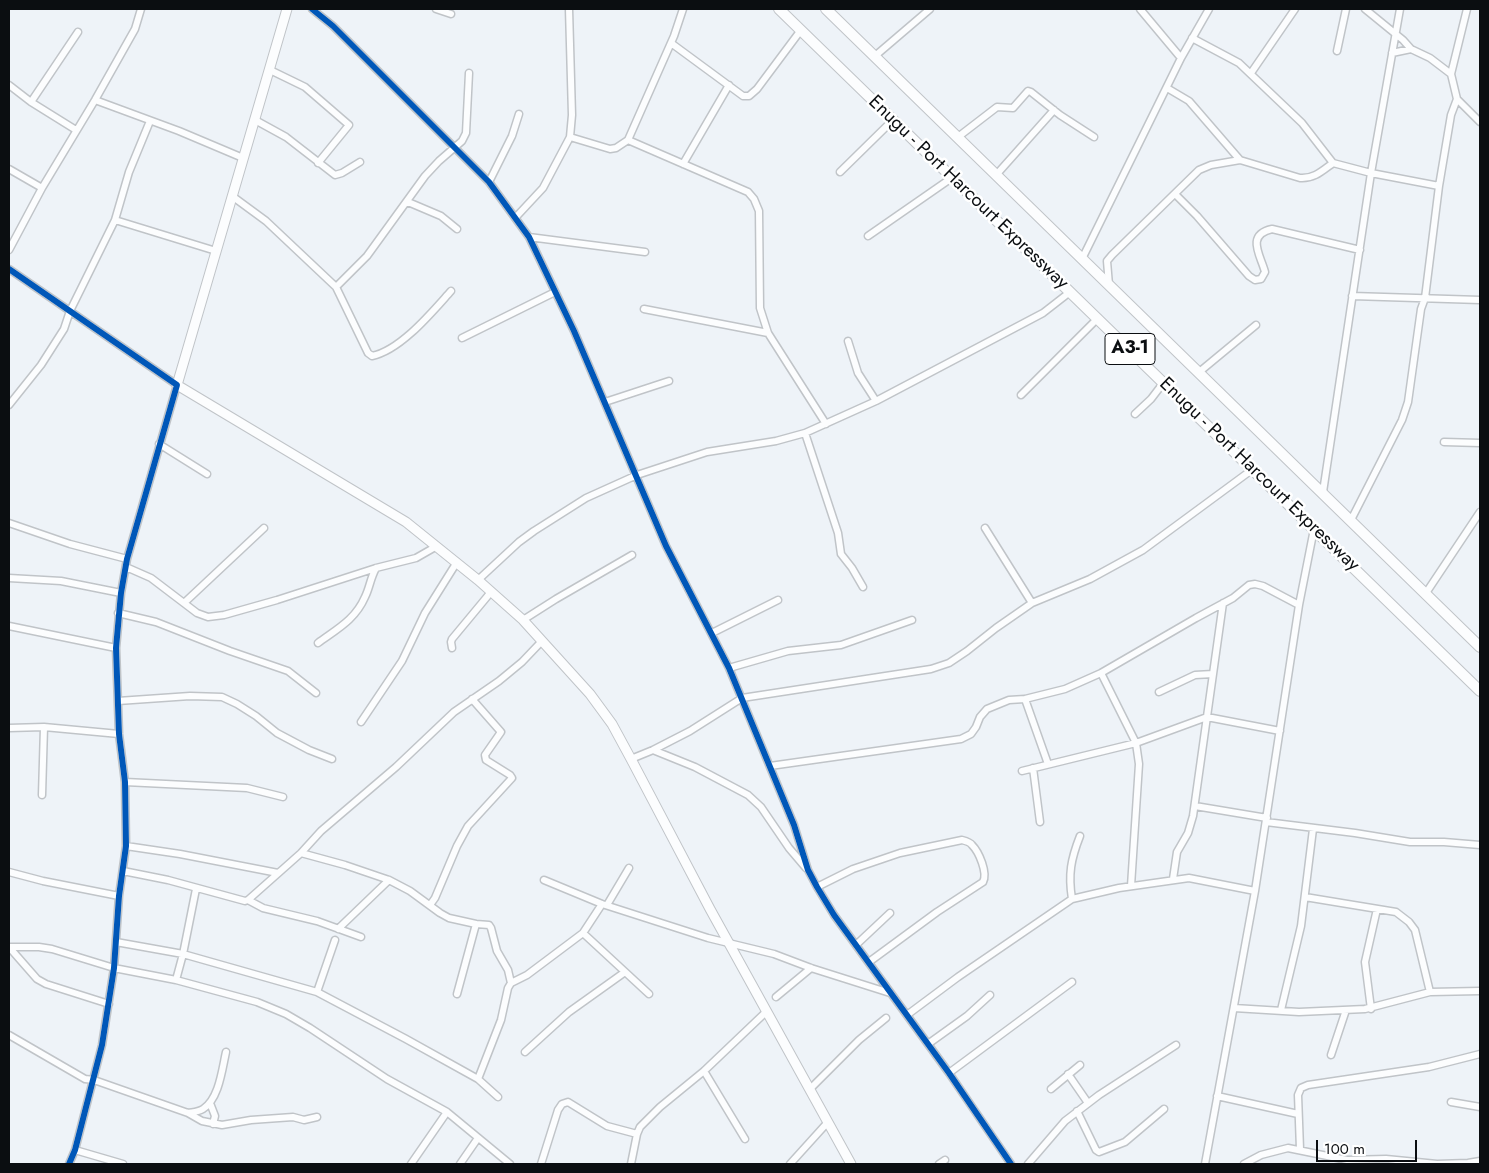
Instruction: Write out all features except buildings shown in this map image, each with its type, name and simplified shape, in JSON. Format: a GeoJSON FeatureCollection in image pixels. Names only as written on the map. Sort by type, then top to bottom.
{"type":"FeatureCollection","features":[{"type":"Feature","properties":{"kind":"highway","name":"Enugu - Port Harcourt Expressway"},"geometry":{"type":"LineString","coordinates":[[779,9],[1480,690]]}},
{"type":"Feature","properties":{"kind":"highway","name":"Enugu - Port Harcourt Expressway"},"geometry":{"type":"LineString","coordinates":[[826,9],[1480,647]]}},
{"type":"Feature","properties":{"kind":"main road"},"geometry":{"type":"LineString","coordinates":[[288,9],[177,385],[406,522],[457,562],[523,620],[590,694],[612,724],[851,1164]]}},
{"type":"Feature","properties":{"kind":"street"},"geometry":{"type":"LineString","coordinates":[[9,250],[42,188],[135,29],[141,9]]}},
{"type":"Feature","properties":{"kind":"street"},"geometry":{"type":"LineString","coordinates":[[312,9],[333,26],[489,182],[529,236],[574,331],[666,546],[729,668],[794,825],[808,870],[817,888],[834,915],[857,944],[890,993],[949,1073],[1011,1164]]}},
{"type":"Feature","properties":{"kind":"street"},"geometry":{"type":"LineString","coordinates":[[436,9],[451,14]]}},
{"type":"Feature","properties":{"kind":"street"},"geometry":{"type":"LineString","coordinates":[[516,217],[543,188],[570,137],[572,115],[569,9]]}},
{"type":"Feature","properties":{"kind":"street"},"geometry":{"type":"LineString","coordinates":[[570,137],[610,149],[616,148],[628,140],[672,43],[683,9]]}},
{"type":"Feature","properties":{"kind":"street"},"geometry":{"type":"LineString","coordinates":[[874,56],[930,9]]}},
{"type":"Feature","properties":{"kind":"street"},"geometry":{"type":"LineString","coordinates":[[1140,9],[1181,58]]}},
{"type":"Feature","properties":{"kind":"street"},"geometry":{"type":"LineString","coordinates":[[1082,258],[1181,58],[1209,9]]}},
{"type":"Feature","properties":{"kind":"street"},"geometry":{"type":"LineString","coordinates":[[1251,73],[1295,9]]}},
{"type":"Feature","properties":{"kind":"street"},"geometry":{"type":"LineString","coordinates":[[1337,52],[1346,9]]}},
{"type":"Feature","properties":{"kind":"street"},"geometry":{"type":"LineString","coordinates":[[1365,9],[1411,49],[1430,58],[1451,74]]}},
{"type":"Feature","properties":{"kind":"street"},"geometry":{"type":"LineString","coordinates":[[1323,492],[1371,173],[1392,53],[1397,35],[1400,9]]}},
{"type":"Feature","properties":{"kind":"street"},"geometry":{"type":"LineString","coordinates":[[1467,9],[1451,74],[1457,99],[1480,122]]}},
{"type":"Feature","properties":{"kind":"street"},"geometry":{"type":"LineString","coordinates":[[672,43],[743,96],[749,96],[754,93],[801,30]]}},
{"type":"Feature","properties":{"kind":"street"},"geometry":{"type":"LineString","coordinates":[[30,102],[78,32]]}},
{"type":"Feature","properties":{"kind":"street"},"geometry":{"type":"LineString","coordinates":[[1192,38],[1239,62],[1302,123],[1333,163],[1371,173],[1439,186]]}},
{"type":"Feature","properties":{"kind":"street"},"geometry":{"type":"LineString","coordinates":[[1392,53],[1411,49]]}},
{"type":"Feature","properties":{"kind":"street"},"geometry":{"type":"LineString","coordinates":[[270,70],[305,87],[349,125],[318,162]]}},
{"type":"Feature","properties":{"kind":"street"},"geometry":{"type":"LineString","coordinates":[[336,287],[374,248],[425,176],[462,141],[466,133],[470,73]]}},
{"type":"Feature","properties":{"kind":"street"},"geometry":{"type":"LineString","coordinates":[[9,85],[30,102],[76,130]]}},
{"type":"Feature","properties":{"kind":"street"},"geometry":{"type":"LineString","coordinates":[[683,164],[729,85]]}},
{"type":"Feature","properties":{"kind":"street"},"geometry":{"type":"LineString","coordinates":[[1167,88],[1188,101],[1240,160]]}},
{"type":"Feature","properties":{"kind":"street"},"geometry":{"type":"LineString","coordinates":[[958,137],[997,107],[1013,108],[1028,91],[1094,137]]}},
{"type":"Feature","properties":{"kind":"street"},"geometry":{"type":"LineString","coordinates":[[1351,520],[1402,420],[1408,402],[1421,309],[1425,298],[1439,186],[1451,115],[1457,99]]}},
{"type":"Feature","properties":{"kind":"street"},"geometry":{"type":"LineString","coordinates":[[95,100],[179,131],[243,158]]}},
{"type":"Feature","properties":{"kind":"street"},"geometry":{"type":"LineString","coordinates":[[997,174],[1054,110]]}},
{"type":"Feature","properties":{"kind":"street"},"geometry":{"type":"LineString","coordinates":[[489,182],[512,136],[519,114]]}},
{"type":"Feature","properties":{"kind":"street"},"geometry":{"type":"LineString","coordinates":[[255,120],[286,137],[336,175],[360,162]]}},
{"type":"Feature","properties":{"kind":"street"},"geometry":{"type":"LineString","coordinates":[[840,172],[893,120]]}},
{"type":"Feature","properties":{"kind":"street"},"geometry":{"type":"LineString","coordinates":[[9,405],[41,365],[64,329],[70,311],[115,220],[129,172],[150,121]]}},
{"type":"Feature","properties":{"kind":"street"},"geometry":{"type":"LineString","coordinates":[[628,140],[748,192],[754,199],[759,211],[760,308],[768,334],[826,424]]}},
{"type":"Feature","properties":{"kind":"street"},"geometry":{"type":"LineString","coordinates":[[1109,286],[1108,261],[1112,254],[1199,170],[1211,165],[1240,160],[1309,179],[1318,175],[1333,163]]}},
{"type":"Feature","properties":{"kind":"street"},"geometry":{"type":"LineString","coordinates":[[9,168],[42,188]]}},
{"type":"Feature","properties":{"kind":"street"},"geometry":{"type":"LineString","coordinates":[[868,236],[953,177]]}},
{"type":"Feature","properties":{"kind":"street"},"geometry":{"type":"LineString","coordinates":[[1175,194],[1255,280],[1261,278],[1265,272],[1256,246],[1259,237],[1265,230],[1272,229],[1360,250]]}},
{"type":"Feature","properties":{"kind":"street"},"geometry":{"type":"LineString","coordinates":[[232,196],[266,221],[336,287],[368,353],[372,356],[378,355],[395,345],[415,330],[451,290]]}},
{"type":"Feature","properties":{"kind":"street"},"geometry":{"type":"LineString","coordinates":[[408,202],[441,216],[457,230]]}},
{"type":"Feature","properties":{"kind":"street"},"geometry":{"type":"LineString","coordinates":[[115,220],[216,251]]}},
{"type":"Feature","properties":{"kind":"street"},"geometry":{"type":"LineString","coordinates":[[529,236],[645,252]]}},
{"type":"Feature","properties":{"kind":"street"},"geometry":{"type":"LineString","coordinates":[[9,269],[177,385],[158,444],[127,559],[118,613],[116,648],[119,734],[125,782],[126,846],[119,896],[114,968],[109,1004],[94,1080],[75,1150],[69,1164]]}},
{"type":"Feature","properties":{"kind":"street"},"geometry":{"type":"LineString","coordinates":[[462,338],[555,292]]}},
{"type":"Feature","properties":{"kind":"street"},"geometry":{"type":"LineString","coordinates":[[478,580],[519,542],[586,498],[637,475],[707,452],[776,441],[805,433],[876,401],[1043,313],[1070,292]]}},
{"type":"Feature","properties":{"kind":"street"},"geometry":{"type":"LineString","coordinates":[[1352,296],[1480,300]]}},
{"type":"Feature","properties":{"kind":"street"},"geometry":{"type":"LineString","coordinates":[[644,309],[768,334]]}},
{"type":"Feature","properties":{"kind":"street"},"geometry":{"type":"LineString","coordinates":[[1021,395],[1098,318]]}},
{"type":"Feature","properties":{"kind":"street"},"geometry":{"type":"LineString","coordinates":[[1198,373],[1256,325]]}},
{"type":"Feature","properties":{"kind":"street"},"geometry":{"type":"LineString","coordinates":[[848,341],[858,373],[876,401]]}},
{"type":"Feature","properties":{"kind":"street"},"geometry":{"type":"LineString","coordinates":[[605,402],[669,381]]}},
{"type":"Feature","properties":{"kind":"street"},"geometry":{"type":"LineString","coordinates":[[1135,414],[1151,399],[1164,382]]}},
{"type":"Feature","properties":{"kind":"street"},"geometry":{"type":"LineString","coordinates":[[805,433],[838,534],[840,554],[852,568],[863,588]]}},
{"type":"Feature","properties":{"kind":"street"},"geometry":{"type":"LineString","coordinates":[[1444,442],[1480,443]]}},
{"type":"Feature","properties":{"kind":"street"},"geometry":{"type":"LineString","coordinates":[[158,444],[207,474]]}},
{"type":"Feature","properties":{"kind":"street"},"geometry":{"type":"LineString","coordinates":[[631,759],[690,731],[742,698],[931,670],[949,663],[967,652],[996,628],[1032,603],[1090,579],[1143,550],[1253,469]]}},
{"type":"Feature","properties":{"kind":"street"},"geometry":{"type":"LineString","coordinates":[[1426,593],[1480,512]]}},
{"type":"Feature","properties":{"kind":"street"},"geometry":{"type":"LineString","coordinates":[[9,523],[70,544],[127,559]]}},
{"type":"Feature","properties":{"kind":"street"},"geometry":{"type":"LineString","coordinates":[[184,603],[264,528]]}},
{"type":"Feature","properties":{"kind":"street"},"geometry":{"type":"LineString","coordinates":[[985,528],[1032,603]]}},
{"type":"Feature","properties":{"kind":"street"},"geometry":{"type":"LineString","coordinates":[[1205,1164],[1255,891],[1299,605],[1314,529]]}},
{"type":"Feature","properties":{"kind":"street"},"geometry":{"type":"LineString","coordinates":[[126,567],[151,578],[202,616],[208,617],[224,615],[359,573],[416,558],[437,546]]}},
{"type":"Feature","properties":{"kind":"street"},"geometry":{"type":"LineString","coordinates":[[523,620],[632,555]]}},
{"type":"Feature","properties":{"kind":"street"},"geometry":{"type":"LineString","coordinates":[[361,722],[402,661],[425,613],[457,562]]}},
{"type":"Feature","properties":{"kind":"street"},"geometry":{"type":"LineString","coordinates":[[318,643],[350,620],[366,596],[370,579],[376,568]]}},
{"type":"Feature","properties":{"kind":"street"},"geometry":{"type":"LineString","coordinates":[[359,573],[370,579]]}},
{"type":"Feature","properties":{"kind":"street"},"geometry":{"type":"LineString","coordinates":[[9,578],[60,581],[121,593]]}},
{"type":"Feature","properties":{"kind":"street"},"geometry":{"type":"LineString","coordinates":[[770,766],[961,739],[971,734],[980,716],[987,709],[1009,700],[1025,699],[1065,689],[1101,673],[1233,598],[1249,585],[1255,584],[1299,605]]}},
{"type":"Feature","properties":{"kind":"street"},"geometry":{"type":"LineString","coordinates":[[452,648],[452,639],[491,592]]}},
{"type":"Feature","properties":{"kind":"street"},"geometry":{"type":"LineString","coordinates":[[712,633],[778,600]]}},
{"type":"Feature","properties":{"kind":"street"},"geometry":{"type":"LineString","coordinates":[[1173,879],[1177,852],[1191,826],[1195,806],[1223,603]]}},
{"type":"Feature","properties":{"kind":"street"},"geometry":{"type":"LineString","coordinates":[[118,613],[156,622],[288,671],[316,693]]}},
{"type":"Feature","properties":{"kind":"street"},"geometry":{"type":"LineString","coordinates":[[729,668],[788,650],[841,645],[912,620]]}},
{"type":"Feature","properties":{"kind":"street"},"geometry":{"type":"LineString","coordinates":[[9,626],[116,648]]}},
{"type":"Feature","properties":{"kind":"street"},"geometry":{"type":"LineString","coordinates":[[248,900],[301,853],[321,831],[396,767],[454,712],[499,681],[542,642]]}},
{"type":"Feature","properties":{"kind":"street"},"geometry":{"type":"LineString","coordinates":[[1101,673],[1136,743],[1139,764],[1131,886]]}},
{"type":"Feature","properties":{"kind":"street"},"geometry":{"type":"LineString","coordinates":[[1159,692],[1195,675],[1213,674]]}},
{"type":"Feature","properties":{"kind":"street"},"geometry":{"type":"LineString","coordinates":[[118,701],[190,696],[222,697],[244,708],[277,733],[309,750],[332,759]]}},
{"type":"Feature","properties":{"kind":"street"},"geometry":{"type":"LineString","coordinates":[[430,905],[468,826],[512,778],[486,760],[485,755],[500,735],[500,732],[472,698]]}},
{"type":"Feature","properties":{"kind":"street"},"geometry":{"type":"LineString","coordinates":[[1025,699],[1048,764]]}},
{"type":"Feature","properties":{"kind":"street"},"geometry":{"type":"LineString","coordinates":[[1022,771],[1136,743],[1207,716],[1280,731]]}},
{"type":"Feature","properties":{"kind":"street"},"geometry":{"type":"LineString","coordinates":[[9,728],[44,727],[119,734]]}},
{"type":"Feature","properties":{"kind":"street"},"geometry":{"type":"LineString","coordinates":[[42,794],[44,727]]}},
{"type":"Feature","properties":{"kind":"street"},"geometry":{"type":"LineString","coordinates":[[653,750],[695,767],[748,795],[761,807],[789,848],[808,870]]}},
{"type":"Feature","properties":{"kind":"street"},"geometry":{"type":"LineString","coordinates":[[1033,768],[1040,822]]}},
{"type":"Feature","properties":{"kind":"street"},"geometry":{"type":"LineString","coordinates":[[125,782],[247,788],[283,797]]}},
{"type":"Feature","properties":{"kind":"street"},"geometry":{"type":"LineString","coordinates":[[1195,806],[1313,829],[1355,833],[1410,842],[1480,845]]}},
{"type":"Feature","properties":{"kind":"street"},"geometry":{"type":"LineString","coordinates":[[1281,1010],[1301,926],[1313,829]]}},
{"type":"Feature","properties":{"kind":"street"},"geometry":{"type":"LineString","coordinates":[[1072,899],[1069,881],[1070,867],[1080,836]]}},
{"type":"Feature","properties":{"kind":"street"},"geometry":{"type":"LineString","coordinates":[[817,888],[853,869],[900,853],[962,840],[971,843],[976,850],[985,874],[983,882],[937,912],[869,962]]}},
{"type":"Feature","properties":{"kind":"street"},"geometry":{"type":"LineString","coordinates":[[126,846],[180,854],[278,873]]}},
{"type":"Feature","properties":{"kind":"street"},"geometry":{"type":"LineString","coordinates":[[301,853],[345,865],[388,880],[410,891],[440,914],[449,918],[476,924],[487,924],[492,928],[498,951],[508,970],[511,983]]}},
{"type":"Feature","properties":{"kind":"street"},"geometry":{"type":"LineString","coordinates":[[478,1079],[501,1020],[505,996],[511,983],[527,975],[583,933],[629,868]]}},
{"type":"Feature","properties":{"kind":"street"},"geometry":{"type":"LineString","coordinates":[[9,872],[119,896]]}},
{"type":"Feature","properties":{"kind":"street"},"geometry":{"type":"LineString","coordinates":[[123,872],[168,880],[196,889],[245,901],[248,900],[263,908],[317,921],[361,937]]}},
{"type":"Feature","properties":{"kind":"street"},"geometry":{"type":"LineString","coordinates":[[907,1015],[1072,899],[1131,886],[1189,878],[1255,891]]}},
{"type":"Feature","properties":{"kind":"street"},"geometry":{"type":"LineString","coordinates":[[338,929],[388,880]]}},
{"type":"Feature","properties":{"kind":"street"},"geometry":{"type":"LineString","coordinates":[[544,880],[604,904],[679,929],[774,954],[890,993]]}},
{"type":"Feature","properties":{"kind":"street"},"geometry":{"type":"LineString","coordinates":[[176,980],[196,889]]}},
{"type":"Feature","properties":{"kind":"street"},"geometry":{"type":"LineString","coordinates":[[1305,897],[1396,912],[1409,922],[1415,930],[1430,992]]}},
{"type":"Feature","properties":{"kind":"street"},"geometry":{"type":"LineString","coordinates":[[1371,1009],[1365,962],[1377,909]]}},
{"type":"Feature","properties":{"kind":"street"},"geometry":{"type":"LineString","coordinates":[[857,944],[890,913]]}},
{"type":"Feature","properties":{"kind":"street"},"geometry":{"type":"LineString","coordinates":[[457,994],[476,924]]}},
{"type":"Feature","properties":{"kind":"street"},"geometry":{"type":"LineString","coordinates":[[583,933],[648,994]]}},
{"type":"Feature","properties":{"kind":"street"},"geometry":{"type":"LineString","coordinates":[[317,992],[336,940]]}},
{"type":"Feature","properties":{"kind":"street"},"geometry":{"type":"LineString","coordinates":[[116,942],[183,954],[317,992],[478,1079],[498,1097]]}},
{"type":"Feature","properties":{"kind":"street"},"geometry":{"type":"LineString","coordinates":[[9,947],[52,948],[114,968],[176,980],[257,1002],[286,1014],[387,1079],[447,1112],[510,1164]]}},
{"type":"Feature","properties":{"kind":"street"},"geometry":{"type":"LineString","coordinates":[[9,947],[37,979],[46,984],[109,1004]]}},
{"type":"Feature","properties":{"kind":"street"},"geometry":{"type":"LineString","coordinates":[[776,997],[811,968]]}},
{"type":"Feature","properties":{"kind":"street"},"geometry":{"type":"LineString","coordinates":[[525,1052],[569,1012],[625,972]]}},
{"type":"Feature","properties":{"kind":"street"},"geometry":{"type":"LineString","coordinates":[[949,1073],[1072,982]]}},
{"type":"Feature","properties":{"kind":"street"},"geometry":{"type":"LineString","coordinates":[[1234,1008],[1281,1010],[1371,1009],[1430,992],[1480,991]]}},
{"type":"Feature","properties":{"kind":"street"},"geometry":{"type":"LineString","coordinates":[[928,1044],[966,1016],[990,995]]}},
{"type":"Feature","properties":{"kind":"street"},"geometry":{"type":"LineString","coordinates":[[1331,1055],[1346,1010]]}},
{"type":"Feature","properties":{"kind":"street"},"geometry":{"type":"LineString","coordinates":[[631,1164],[640,1128],[660,1107],[704,1071],[767,1011]]}},
{"type":"Feature","properties":{"kind":"street"},"geometry":{"type":"LineString","coordinates":[[810,1089],[859,1040],[886,1018]]}},
{"type":"Feature","properties":{"kind":"street"},"geometry":{"type":"LineString","coordinates":[[9,1035],[77,1075],[188,1113],[202,1121],[213,1124],[222,1125],[251,1120],[293,1117],[307,1120],[318,1117]]}},
{"type":"Feature","properties":{"kind":"street"},"geometry":{"type":"LineString","coordinates":[[1028,1164],[1065,1120],[1176,1045]]}},
{"type":"Feature","properties":{"kind":"street"},"geometry":{"type":"LineString","coordinates":[[188,1113],[199,1111],[210,1103],[216,1092],[226,1052]]}},
{"type":"Feature","properties":{"kind":"street"},"geometry":{"type":"LineString","coordinates":[[1300,1149],[1299,1091],[1308,1085],[1429,1067],[1480,1054]]}},
{"type":"Feature","properties":{"kind":"street"},"geometry":{"type":"LineString","coordinates":[[1051,1089],[1080,1065]]}},
{"type":"Feature","properties":{"kind":"street"},"geometry":{"type":"LineString","coordinates":[[704,1071],[745,1139]]}},
{"type":"Feature","properties":{"kind":"street"},"geometry":{"type":"LineString","coordinates":[[1068,1074],[1088,1103]]}},
{"type":"Feature","properties":{"kind":"street"},"geometry":{"type":"LineString","coordinates":[[1217,1096],[1298,1114]]}},
{"type":"Feature","properties":{"kind":"street"},"geometry":{"type":"LineString","coordinates":[[541,1164],[558,1110],[562,1104],[568,1102],[607,1126],[637,1134]]}},
{"type":"Feature","properties":{"kind":"street"},"geometry":{"type":"LineString","coordinates":[[1450,1102],[1480,1107]]}},
{"type":"Feature","properties":{"kind":"street"},"geometry":{"type":"LineString","coordinates":[[210,1103],[215,1116],[213,1124]]}},
{"type":"Feature","properties":{"kind":"street"},"geometry":{"type":"LineString","coordinates":[[1077,1111],[1096,1150],[1099,1152],[1125,1142],[1164,1109]]}},
{"type":"Feature","properties":{"kind":"street"},"geometry":{"type":"LineString","coordinates":[[411,1164],[447,1112]]}},
{"type":"Feature","properties":{"kind":"street"},"geometry":{"type":"LineString","coordinates":[[790,1164],[828,1122]]}},
{"type":"Feature","properties":{"kind":"street"},"geometry":{"type":"LineString","coordinates":[[460,1164],[478,1138]]}},
{"type":"Feature","properties":{"kind":"street"},"geometry":{"type":"LineString","coordinates":[[1244,1164],[1261,1155],[1282,1149],[1300,1149],[1347,1160],[1369,1158],[1437,1164],[1468,1163],[1480,1160]]}},
{"type":"Feature","properties":{"kind":"street"},"geometry":{"type":"LineString","coordinates":[[75,1150],[123,1164]]}},
{"type":"Feature","properties":{"kind":"cycle path"},"geometry":{"type":"LineString","coordinates":[[312,9],[333,26],[489,182],[529,237],[574,331],[666,546],[729,668],[794,825],[808,870],[834,915],[949,1073],[1011,1164]]}},
{"type":"Feature","properties":{"kind":"cycle path"},"geometry":{"type":"LineString","coordinates":[[9,269],[177,385],[127,559],[121,593],[116,648],[119,734],[125,782],[126,846],[119,896],[114,968],[102,1045],[75,1150],[69,1164]]}}]}
